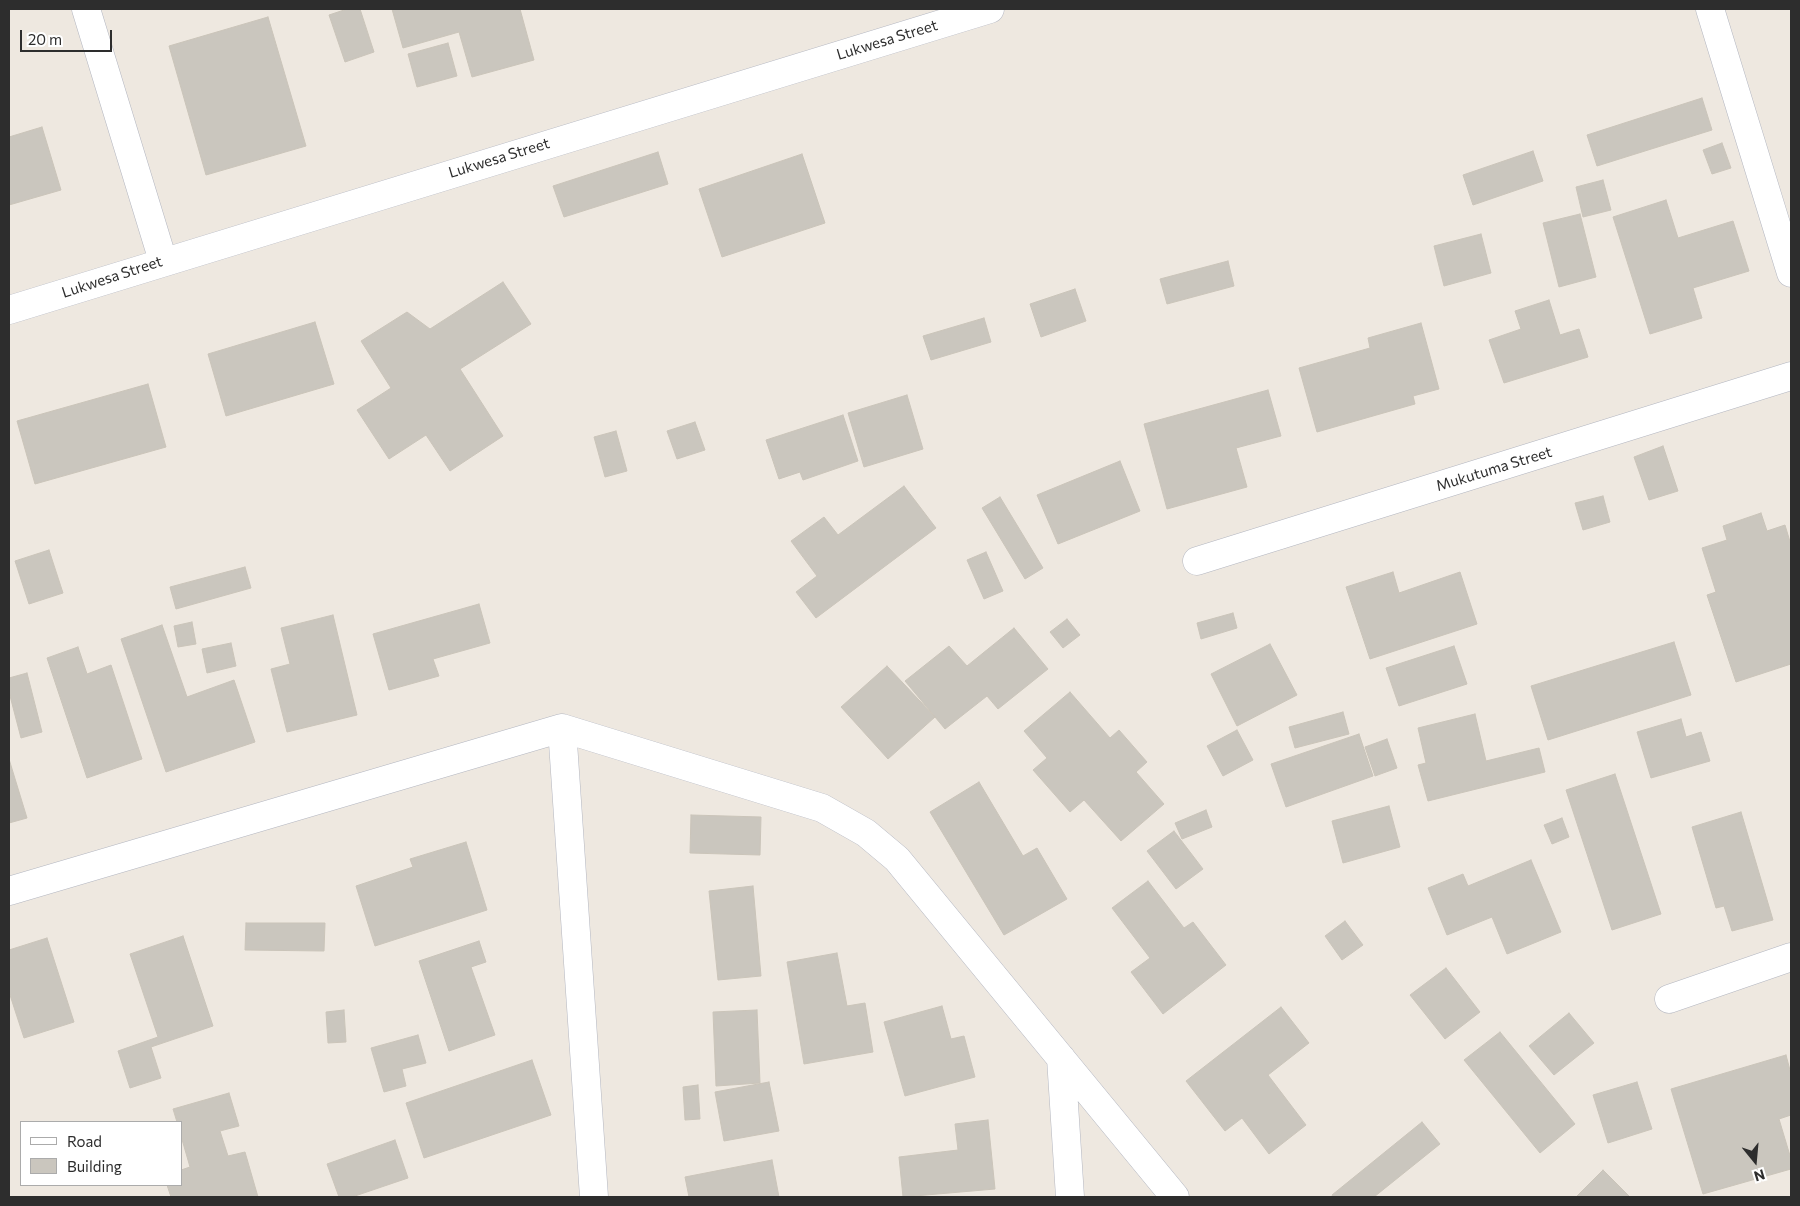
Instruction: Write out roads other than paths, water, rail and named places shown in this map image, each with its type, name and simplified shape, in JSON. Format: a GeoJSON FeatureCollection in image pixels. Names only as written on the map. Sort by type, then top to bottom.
{"type":"FeatureCollection","features":[{"type":"Feature","properties":{"kind":"street"},"geometry":{"type":"LineString","coordinates":[[86,9],[163,261]]}},
{"type":"Feature","properties":{"kind":"street","name":"Lukwesa Street"},"geometry":{"type":"LineString","coordinates":[[9,310],[163,261],[990,9]]}},
{"type":"Feature","properties":{"kind":"street"},"geometry":{"type":"LineString","coordinates":[[1710,9],[1791,273]]}},
{"type":"Feature","properties":{"kind":"street","name":"Mukutuma Street"},"geometry":{"type":"LineString","coordinates":[[1197,561],[1791,376]]}},
{"type":"Feature","properties":{"kind":"street"},"geometry":{"type":"LineString","coordinates":[[562,728],[594,1197]]}},
{"type":"Feature","properties":{"kind":"street"},"geometry":{"type":"LineString","coordinates":[[9,890],[562,728],[822,808],[866,833],[897,859],[1175,1197]]}},
{"type":"Feature","properties":{"kind":"street"},"geometry":{"type":"LineString","coordinates":[[1669,999],[1791,957]]}},
{"type":"Feature","properties":{"kind":"street"},"geometry":{"type":"LineString","coordinates":[[1061,1058],[1070,1197]]}}]}
